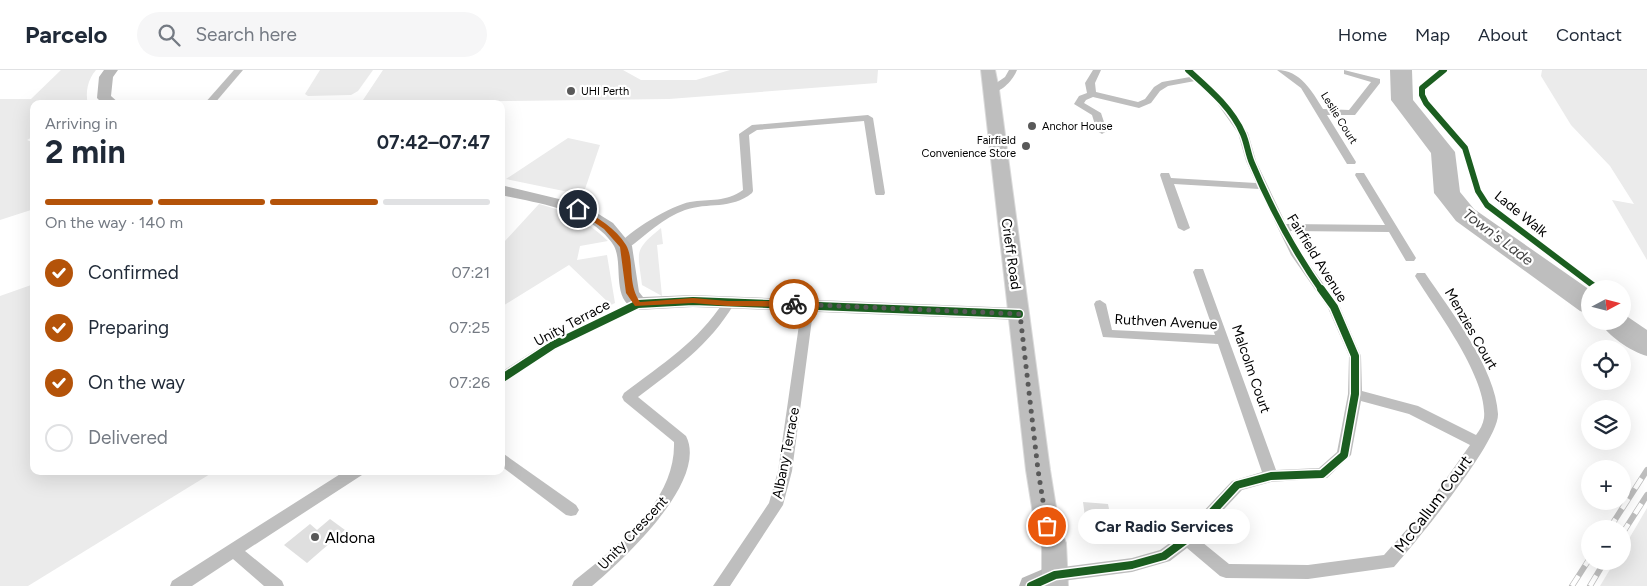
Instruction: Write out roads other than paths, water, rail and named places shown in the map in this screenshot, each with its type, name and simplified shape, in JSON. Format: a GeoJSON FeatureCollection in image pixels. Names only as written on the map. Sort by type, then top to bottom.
{"type":"FeatureCollection","features":[{"type":"Feature","properties":{"kind":"main road","name":"Crieff Road"},"geometry":{"type":"LineString","coordinates":[[988,70],[1038,470],[1047,526],[1054,543],[1055,581]]}},
{"type":"Feature","properties":{"kind":"street"},"geometry":{"type":"LineString","coordinates":[[107,100],[104,98],[106,77],[112,70]]}},
{"type":"Feature","properties":{"kind":"street"},"geometry":{"type":"LineString","coordinates":[[213,100],[239,70]]}},
{"type":"Feature","properties":{"kind":"street"},"geometry":{"type":"LineString","coordinates":[[992,90],[1009,79],[1013,70]]}},
{"type":"Feature","properties":{"kind":"street"},"geometry":{"type":"LineString","coordinates":[[1092,94],[1090,83],[1097,70]]}},
{"type":"Feature","properties":{"kind":"street","name":"Leslie Court"},"geometry":{"type":"LineString","coordinates":[[1281,70],[1304,86],[1352,162]]}},
{"type":"Feature","properties":{"kind":"street"},"geometry":{"type":"LineString","coordinates":[[1321,112],[1352,113],[1377,81],[1347,72]]}},
{"type":"Feature","properties":{"kind":"street"},"geometry":{"type":"LineString","coordinates":[[1102,131],[1096,114],[1079,104],[1082,98],[1092,94],[1139,104],[1148,102],[1157,89],[1165,84],[1192,74]]}},
{"type":"Feature","properties":{"kind":"street","name":"Fairfield Avenue"},"geometry":{"type":"LineString","coordinates":[[1055,581],[1132,565],[1164,556],[1187,539],[1237,485],[1271,476],[1322,474],[1344,456],[1355,394],[1355,356],[1334,307],[1297,255],[1282,227],[1251,161],[1243,132],[1214,94],[1192,74]]}},
{"type":"Feature","properties":{"kind":"street"},"geometry":{"type":"LineString","coordinates":[[623,246],[682,207],[731,202],[742,197],[748,191],[744,134],[755,127],[868,118],[880,193]]}},
{"type":"Feature","properties":{"kind":"street"},"geometry":{"type":"LineString","coordinates":[[1360,175],[1410,258]]}},
{"type":"Feature","properties":{"kind":"street"},"geometry":{"type":"LineString","coordinates":[[1184,228],[1166,177],[1262,186]]}},
{"type":"Feature","properties":{"kind":"street"},"geometry":{"type":"LineString","coordinates":[[505,191],[578,209],[607,227],[623,246],[630,293],[638,304]]}},
{"type":"Feature","properties":{"kind":"street"},"geometry":{"type":"LineString","coordinates":[[1282,227],[1392,229]]}},
{"type":"Feature","properties":{"kind":"street","name":"Malcolm Court"},"geometry":{"type":"LineString","coordinates":[[1199,272],[1271,476]]}},
{"type":"Feature","properties":{"kind":"street","name":"Menzies Court"},"geometry":{"type":"LineString","coordinates":[[1421,276],[1473,361],[1486,387],[1491,415],[1489,425],[1479,443]]}},
{"type":"Feature","properties":{"kind":"street","name":"Unity Terrace"},"geometry":{"type":"LineString","coordinates":[[505,375],[553,345],[638,304],[693,301],[728,304],[808,304],[1020,314]]}},
{"type":"Feature","properties":{"kind":"street","name":"Unity Crescent"},"geometry":{"type":"LineString","coordinates":[[580,586],[613,559],[668,498],[681,466],[681,440],[629,397],[701,339],[714,326],[728,304]]}},
{"type":"Feature","properties":{"kind":"street","name":"Albany Terrace"},"geometry":{"type":"LineString","coordinates":[[721,586],[776,505],[785,472],[808,304]]}},
{"type":"Feature","properties":{"kind":"street","name":"Ruthven Avenue"},"geometry":{"type":"LineString","coordinates":[[1100,304],[1107,334],[1224,340]]}},
{"type":"Feature","properties":{"kind":"street"},"geometry":{"type":"LineString","coordinates":[[1355,394],[1413,410],[1479,443]]}},
{"type":"Feature","properties":{"kind":"street","name":"McCallum Court"},"geometry":{"type":"LineString","coordinates":[[1187,539],[1226,570],[1308,572],[1388,562],[1429,515],[1479,443]]}},
{"type":"Feature","properties":{"kind":"street"},"geometry":{"type":"LineString","coordinates":[[505,461],[572,510]]}},
{"type":"Feature","properties":{"kind":"street"},"geometry":{"type":"LineString","coordinates":[[178,586],[351,475]]}},
{"type":"Feature","properties":{"kind":"street"},"geometry":{"type":"LineString","coordinates":[[234,551],[276,586]]}},
{"type":"Feature","properties":{"kind":"street"},"geometry":{"type":"LineString","coordinates":[[1030,586],[1055,581]]}},
{"type":"Feature","properties":{"kind":"waterway","name":"Town's Lade"},"geometry":{"type":"LineString","coordinates":[[1401,70],[1402,100],[1418,123],[1443,152],[1447,193],[1465,215],[1581,298]]}},
{"type":"Feature","properties":{"kind":"waterway","name":"Town's Lade"},"geometry":{"type":"LineString","coordinates":[[1626,330],[1647,345]]}},
{"type":"Feature","properties":{"kind":"railway"},"geometry":{"type":"LineString","coordinates":[[1615,520],[1647,470]]}},
{"type":"Feature","properties":{"kind":"railway"},"geometry":{"type":"LineString","coordinates":[[1631,520],[1647,495]]}},
{"type":"Feature","properties":{"kind":"railway"},"geometry":{"type":"LineString","coordinates":[[1572,586],[1582,570]]}},
{"type":"Feature","properties":{"kind":"railway"},"geometry":{"type":"LineString","coordinates":[[1590,586],[1600,570]]}},
{"type":"Feature","properties":{"kind":"place","name":"UHI Perth"},"geometry":{"type":"Point","coordinates":[571,91]}},
{"type":"Feature","properties":{"kind":"place","name":"Anchor House"},"geometry":{"type":"Point","coordinates":[1032,126]}},
{"type":"Feature","properties":{"kind":"place","name":"Fairfield Convenience Store"},"geometry":{"type":"Point","coordinates":[1026,146]}},
{"type":"Feature","properties":{"kind":"place","name":"Car Radio Services"},"geometry":{"type":"Point","coordinates":[1047,526]}},
{"type":"Feature","properties":{"kind":"place","name":"Aldona"},"geometry":{"type":"Point","coordinates":[315,537]}}]}
